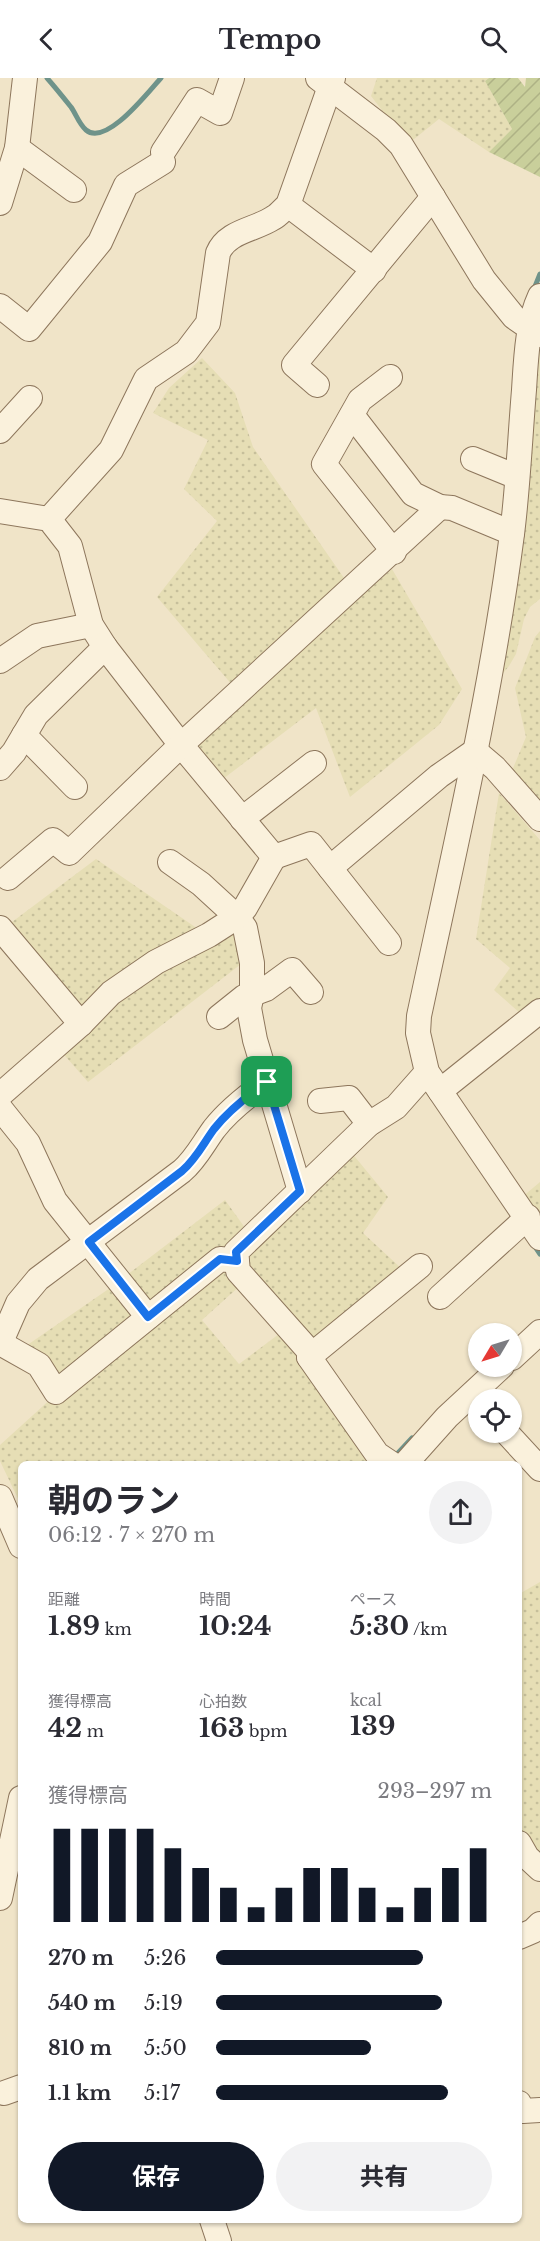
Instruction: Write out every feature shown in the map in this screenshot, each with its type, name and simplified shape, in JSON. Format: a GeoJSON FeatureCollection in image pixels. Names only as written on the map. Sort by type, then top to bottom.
{"type":"FeatureCollection","features":[{"type":"Feature","properties":{"kind":"street"},"geometry":{"type":"LineString","coordinates":[[0,203],[25,78]]}},
{"type":"Feature","properties":{"kind":"street"},"geometry":{"type":"LineString","coordinates":[[0,306],[29,328],[100,242],[126,185],[163,157],[197,100],[220,113],[232,78]]}},
{"type":"Feature","properties":{"kind":"street"},"geometry":{"type":"LineString","coordinates":[[49,519],[111,450],[146,379],[186,352],[208,324],[221,243],[274,218],[288,205],[327,81],[386,130],[400,145],[484,280],[514,317],[535,331]]}},
{"type":"Feature","properties":{"kind":"street"},"geometry":{"type":"LineString","coordinates":[[12,135],[74,190]]}},
{"type":"Feature","properties":{"kind":"street"},"geometry":{"type":"LineString","coordinates":[[317,385],[294,365],[433,197]]}},
{"type":"Feature","properties":{"kind":"street"},"geometry":{"type":"LineString","coordinates":[[288,205],[374,270]]}},
{"type":"Feature","properties":{"kind":"street"},"geometry":{"type":"LineString","coordinates":[[440,1297],[527,1226],[434,1081],[418,1033],[419,1016],[475,751],[512,533],[525,364],[535,331],[534,308],[540,296]]}},
{"type":"Feature","properties":{"kind":"street"},"geometry":{"type":"LineString","coordinates":[[390,377],[360,400],[324,464],[394,552]]}},
{"type":"Feature","properties":{"kind":"street"},"geometry":{"type":"LineString","coordinates":[[0,431],[30,398]]}},
{"type":"Feature","properties":{"kind":"street"},"geometry":{"type":"LineString","coordinates":[[352,415],[413,494],[440,507],[452,508],[512,533]]}},
{"type":"Feature","properties":{"kind":"street"},"geometry":{"type":"LineString","coordinates":[[473,459],[517,477]]}},
{"type":"Feature","properties":{"kind":"street"},"geometry":{"type":"LineString","coordinates":[[8,878],[53,840],[69,853],[181,745],[394,552],[440,507]]}},
{"type":"Feature","properties":{"kind":"street"},"geometry":{"type":"LineString","coordinates":[[0,511],[49,519],[70,546],[91,625],[105,647],[181,745],[274,857]]}},
{"type":"Feature","properties":{"kind":"street"},"geometry":{"type":"LineString","coordinates":[[0,661],[37,636],[91,625]]}},
{"type":"Feature","properties":{"kind":"street"},"geometry":{"type":"LineString","coordinates":[[0,768],[15,752],[36,715],[105,647]]}},
{"type":"Feature","properties":{"kind":"street"},"geometry":{"type":"LineString","coordinates":[[24,735],[75,787]]}},
{"type":"Feature","properties":{"kind":"street"},"geometry":{"type":"LineString","coordinates":[[475,751],[495,768],[540,819]]}},
{"type":"Feature","properties":{"kind":"street"},"geometry":{"type":"LineString","coordinates":[[330,868],[439,776],[475,751]]}},
{"type":"Feature","properties":{"kind":"street"},"geometry":{"type":"LineString","coordinates":[[242,819],[314,763]]}},
{"type":"Feature","properties":{"kind":"street"},"geometry":{"type":"LineString","coordinates":[[148,1317],[56,1201],[2,1094],[81,1024],[111,993],[156,962],[209,935],[237,917],[245,908],[274,857],[311,844],[389,943]]}},
{"type":"Feature","properties":{"kind":"street"},"geometry":{"type":"LineString","coordinates":[[170,862],[201,884],[237,917],[244,928],[252,963],[252,994],[249,1008],[255,1040],[300,1191]]}},
{"type":"Feature","properties":{"kind":"street"},"geometry":{"type":"LineString","coordinates":[[0,928],[81,1024]]}},
{"type":"Feature","properties":{"kind":"street"},"geometry":{"type":"LineString","coordinates":[[219,1017],[244,997],[266,989],[292,970],[311,992]]}},
{"type":"Feature","properties":{"kind":"street"},"geometry":{"type":"LineString","coordinates":[[388,1461],[377,1454],[309,1357],[310,1352],[238,1271],[236,1252],[369,1124],[540,1011]]}},
{"type":"Feature","properties":{"kind":"street"},"geometry":{"type":"LineString","coordinates":[[237,1261],[220,1259],[56,1392],[39,1365],[0,1343],[18,1303],[38,1279],[182,1171],[194,1160],[212,1131],[227,1113],[267,1082]]}},
{"type":"Feature","properties":{"kind":"street"},"geometry":{"type":"LineString","coordinates":[[320,1101],[349,1098],[369,1124]]}},
{"type":"Feature","properties":{"kind":"street"},"geometry":{"type":"LineString","coordinates":[[309,1357],[420,1266]]}},
{"type":"Feature","properties":{"kind":"street"},"geometry":{"type":"LineString","coordinates":[[522,1349],[540,1332]]}},
{"type":"Feature","properties":{"kind":"street"},"geometry":{"type":"LineString","coordinates":[[483,1389],[493,1377]]}},
{"type":"Feature","properties":{"kind":"street"},"geometry":{"type":"LineString","coordinates":[[408,1461],[447,1417],[468,1404]]}},
{"type":"Feature","properties":{"kind":"street"},"geometry":{"type":"LineString","coordinates":[[514,1443],[531,1468]]}},
{"type":"Feature","properties":{"kind":"street"},"geometry":{"type":"LineString","coordinates":[[0,1497],[18,1539]]}},
{"type":"Feature","properties":{"kind":"street"},"geometry":{"type":"LineString","coordinates":[[0,1898],[18,1812]]}},
{"type":"Feature","properties":{"kind":"street"},"geometry":{"type":"LineString","coordinates":[[522,1848],[527,1857],[540,1869]]}},
{"type":"Feature","properties":{"kind":"street"},"geometry":{"type":"LineString","coordinates":[[522,1936],[533,1931],[540,1924]]}},
{"type":"Feature","properties":{"kind":"street"},"geometry":{"type":"LineString","coordinates":[[522,2109],[523,2111],[540,2110]]}},
{"type":"Feature","properties":{"kind":"street"},"geometry":{"type":"LineString","coordinates":[[213,2223],[219,2241]]}},
{"type":"Feature","properties":{"kind":"shaded area"},"geometry":{"type":"Polygon","coordinates":[[[377,78],[489,78],[485,81],[512,129],[489,152],[439,119],[408,144],[371,96],[377,78]]]}},
{"type":"Feature","properties":{"kind":"shaded area"},"geometry":{"type":"Polygon","coordinates":[[[536,347],[540,348],[540,599],[530,607],[524,619],[516,654],[499,678],[536,347]]]}},
{"type":"Feature","properties":{"kind":"shaded area"},"geometry":{"type":"Polygon","coordinates":[[[202,358],[235,393],[253,447],[344,578],[233,686],[157,597],[217,521],[184,489],[208,440],[153,413],[169,388],[202,358]]]}},
{"type":"Feature","properties":{"kind":"shaded area"},"geometry":{"type":"Polygon","coordinates":[[[392,569],[462,689],[439,725],[350,797],[316,708],[219,782],[192,746],[195,741],[392,569]]]}},
{"type":"Feature","properties":{"kind":"shaded area"},"geometry":{"type":"Polygon","coordinates":[[[540,631],[540,808],[511,773],[526,737],[515,688],[535,637],[540,631]]]}},
{"type":"Feature","properties":{"kind":"shaded area"},"geometry":{"type":"Polygon","coordinates":[[[499,793],[540,840],[540,1008],[529,1021],[494,990],[510,968],[476,939],[499,793]]]}},
{"type":"Feature","properties":{"kind":"shaded area"},"geometry":{"type":"Polygon","coordinates":[[[96,859],[201,931],[77,1016],[8,925],[96,859]]]}},
{"type":"Feature","properties":{"kind":"shaded area"},"geometry":{"type":"Polygon","coordinates":[[[232,927],[245,961],[88,1082],[59,1049],[115,998],[232,927]]]}},
{"type":"Feature","properties":{"kind":"shaded area"},"geometry":{"type":"Polygon","coordinates":[[[351,1152],[388,1197],[363,1233],[403,1270],[312,1343],[243,1267],[246,1245],[351,1152]]]}},
{"type":"Feature","properties":{"kind":"shaded area"},"geometry":{"type":"Polygon","coordinates":[[[540,1182],[540,1224],[521,1198],[540,1182]]]}},
{"type":"Feature","properties":{"kind":"shaded area"},"geometry":{"type":"Polygon","coordinates":[[[225,1200],[248,1232],[242,1284],[202,1320],[239,1364],[283,1331],[384,1461],[18,1461],[18,1499],[0,1461],[0,1445],[54,1396],[23,1348],[110,1288],[225,1200]]]}},
{"type":"Feature","properties":{"kind":"shaded area"},"geometry":{"type":"Polygon","coordinates":[[[540,1582],[540,1862],[522,1838],[522,1592],[540,1582]]]}},
{"type":"Feature","properties":{"kind":"green space"},"geometry":{"type":"Polygon","coordinates":[[[489,78],[518,78],[525,87],[526,78],[540,78],[540,177],[489,152],[512,129],[485,81],[489,78]]]}},
{"type":"Feature","properties":{"kind":"waterway"},"geometry":{"type":"LineString","coordinates":[[47,78],[71,107],[84,128],[94,133],[104,131],[126,116],[161,78]]}},
{"type":"Feature","properties":{"kind":"waterway"},"geometry":{"type":"LineString","coordinates":[[534,289],[540,274]]}},
{"type":"Feature","properties":{"kind":"waterway"},"geometry":{"type":"LineString","coordinates":[[534,1245],[540,1254]]}},
{"type":"Feature","properties":{"kind":"waterway"},"geometry":{"type":"LineString","coordinates":[[398,1453],[412,1438]]}},
{"type":"Feature","properties":{"kind":"route"},"geometry":{"type":"LineString","coordinates":[[267,1082],[300,1191],[236,1252],[237,1261],[220,1259],[148,1317],[89,1242],[182,1171],[194,1160],[212,1131],[227,1113],[267,1082]]}}]}
